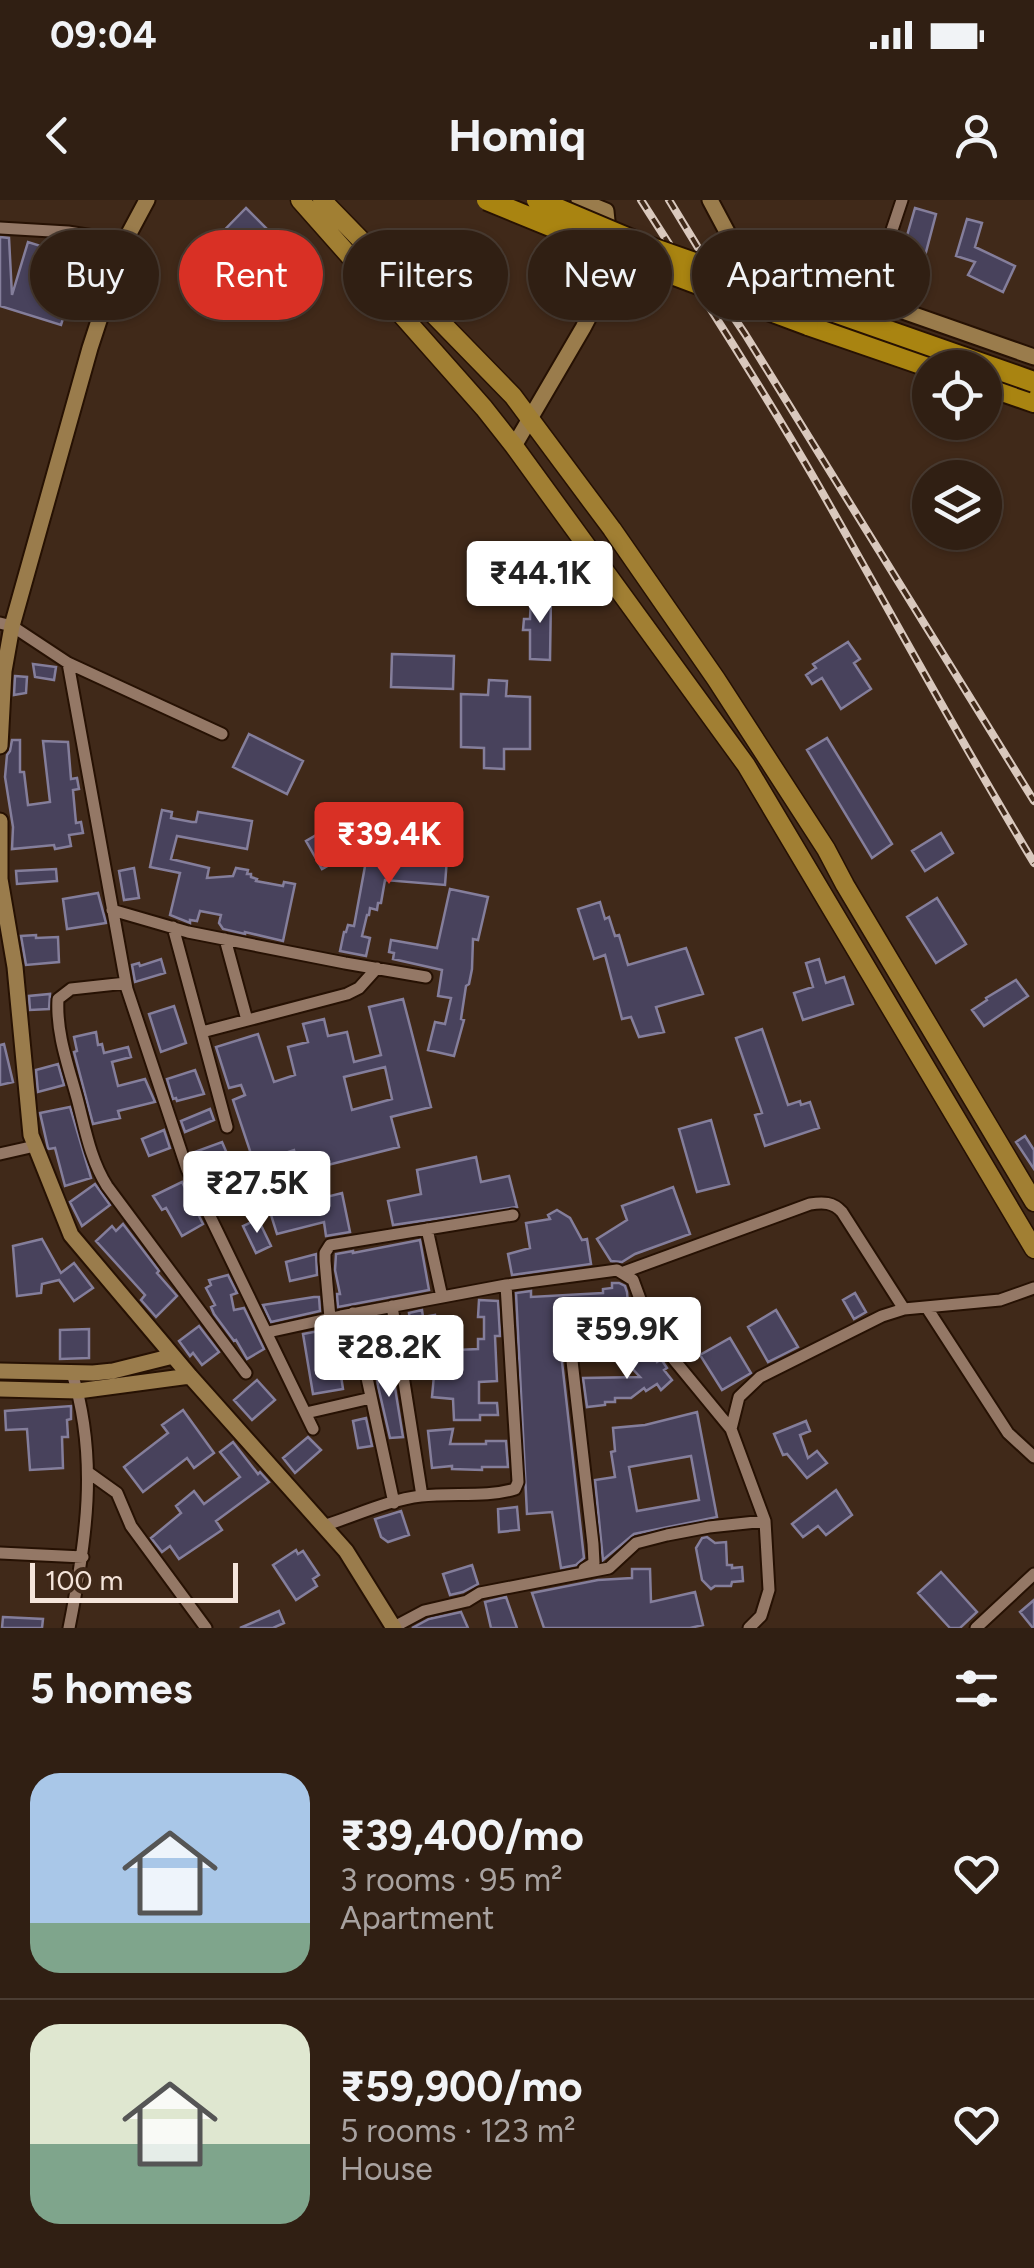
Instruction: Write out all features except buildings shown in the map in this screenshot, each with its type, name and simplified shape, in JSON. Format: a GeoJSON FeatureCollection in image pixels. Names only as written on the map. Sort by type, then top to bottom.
{"type":"FeatureCollection","features":[{"type":"Feature","properties":{"kind":"highway"},"geometry":{"type":"LineString","coordinates":[[487,200],[647,265],[912,361]]}},
{"type":"Feature","properties":{"kind":"highway"},"geometry":{"type":"LineString","coordinates":[[538,200],[646,246],[1034,382]]}},
{"type":"Feature","properties":{"kind":"highway"},"geometry":{"type":"LineString","coordinates":[[1002,391],[1034,402]]}},
{"type":"Feature","properties":{"kind":"main road"},"geometry":{"type":"LineString","coordinates":[[131,230],[147,200]]}},
{"type":"Feature","properties":{"kind":"main road"},"geometry":{"type":"LineString","coordinates":[[300,200],[514,446],[746,766],[1034,1249]]}},
{"type":"Feature","properties":{"kind":"main road"},"geometry":{"type":"LineString","coordinates":[[322,200],[513,396],[584,492],[716,679],[826,849],[1034,1202]]}},
{"type":"Feature","properties":{"kind":"main road"},"geometry":{"type":"LineString","coordinates":[[514,446],[612,272],[606,211],[579,200]]}},
{"type":"Feature","properties":{"kind":"main road"},"geometry":{"type":"LineString","coordinates":[[710,200],[726,230]]}},
{"type":"Feature","properties":{"kind":"main road"},"geometry":{"type":"LineString","coordinates":[[0,746],[6,624],[99,320]]}},
{"type":"Feature","properties":{"kind":"main road"},"geometry":{"type":"LineString","coordinates":[[929,320],[1034,357]]}},
{"type":"Feature","properties":{"kind":"main road"},"geometry":{"type":"LineString","coordinates":[[559,508],[584,492]]}},
{"type":"Feature","properties":{"kind":"main road"},"geometry":{"type":"LineString","coordinates":[[0,821],[7,967],[31,1136],[71,1235],[346,1552],[394,1628]]}},
{"type":"Feature","properties":{"kind":"main road"},"geometry":{"type":"LineString","coordinates":[[844,927],[862,914]]}},
{"type":"Feature","properties":{"kind":"main road"},"geometry":{"type":"LineString","coordinates":[[0,1371],[113,1371],[173,1356]]}},
{"type":"Feature","properties":{"kind":"main road"},"geometry":{"type":"LineString","coordinates":[[0,1389],[78,1391],[190,1376]]}},
{"type":"Feature","properties":{"kind":"street"},"geometry":{"type":"LineString","coordinates":[[892,230],[902,200]]}},
{"type":"Feature","properties":{"kind":"street"},"geometry":{"type":"LineString","coordinates":[[0,228],[34,230]]}},
{"type":"Feature","properties":{"kind":"street"},"geometry":{"type":"LineString","coordinates":[[6,624],[68,663],[222,734]]}},
{"type":"Feature","properties":{"kind":"street"},"geometry":{"type":"LineString","coordinates":[[68,663],[126,983],[187,1169],[314,1429]]}},
{"type":"Feature","properties":{"kind":"street"},"geometry":{"type":"LineString","coordinates":[[112,910],[225,939],[426,976]]}},
{"type":"Feature","properties":{"kind":"street"},"geometry":{"type":"LineString","coordinates":[[173,927],[227,1128]]}},
{"type":"Feature","properties":{"kind":"street"},"geometry":{"type":"LineString","coordinates":[[225,939],[247,1020]]}},
{"type":"Feature","properties":{"kind":"street"},"geometry":{"type":"LineString","coordinates":[[202,1032],[347,994],[359,988],[377,968]]}},
{"type":"Feature","properties":{"kind":"street"},"geometry":{"type":"LineString","coordinates":[[126,983],[71,990],[58,999],[60,1036],[90,1149],[107,1186],[246,1373]]}},
{"type":"Feature","properties":{"kind":"street"},"geometry":{"type":"LineString","coordinates":[[0,1154],[35,1146]]}},
{"type":"Feature","properties":{"kind":"street"},"geometry":{"type":"LineString","coordinates":[[268,1332],[506,1285],[586,1276],[605,1270],[624,1272],[810,1204],[829,1203],[842,1212],[904,1309]]}},
{"type":"Feature","properties":{"kind":"street"},"geometry":{"type":"LineString","coordinates":[[330,1318],[325,1261],[330,1245],[513,1214]]}},
{"type":"Feature","properties":{"kind":"street"},"geometry":{"type":"LineString","coordinates":[[427,1229],[442,1296]]}},
{"type":"Feature","properties":{"kind":"street"},"geometry":{"type":"LineString","coordinates":[[624,1272],[633,1280],[652,1329],[668,1354],[731,1429],[766,1522],[769,1590],[761,1616],[749,1628]]}},
{"type":"Feature","properties":{"kind":"street"},"geometry":{"type":"LineString","coordinates":[[323,1526],[422,1496],[516,1489],[506,1285]]}},
{"type":"Feature","properties":{"kind":"street"},"geometry":{"type":"LineString","coordinates":[[731,1429],[739,1397],[760,1377],[882,1316],[904,1309],[1000,1300],[1034,1288]]}},
{"type":"Feature","properties":{"kind":"street"},"geometry":{"type":"LineString","coordinates":[[392,1306],[422,1496]]}},
{"type":"Feature","properties":{"kind":"street"},"geometry":{"type":"LineString","coordinates":[[927,1308],[1008,1433],[1034,1456]]}},
{"type":"Feature","properties":{"kind":"street"},"geometry":{"type":"LineString","coordinates":[[352,1314],[394,1503]]}},
{"type":"Feature","properties":{"kind":"street"},"geometry":{"type":"LineString","coordinates":[[579,1572],[594,1563],[571,1352],[580,1343],[612,1341],[652,1329]]}},
{"type":"Feature","properties":{"kind":"street"},"geometry":{"type":"LineString","coordinates":[[69,1628],[84,1557],[89,1473],[72,1373]]}},
{"type":"Feature","properties":{"kind":"street"},"geometry":{"type":"LineString","coordinates":[[306,1413],[371,1398]]}},
{"type":"Feature","properties":{"kind":"street"},"geometry":{"type":"LineString","coordinates":[[89,1473],[116,1493],[130,1526],[206,1628]]}},
{"type":"Feature","properties":{"kind":"street"},"geometry":{"type":"LineString","coordinates":[[394,1628],[424,1611],[468,1601],[480,1593],[610,1568],[636,1543],[709,1527],[766,1522]]}},
{"type":"Feature","properties":{"kind":"street"},"geometry":{"type":"LineString","coordinates":[[0,1553],[84,1557]]}},
{"type":"Feature","properties":{"kind":"street"},"geometry":{"type":"LineString","coordinates":[[976,1628],[1034,1574]]}},
{"type":"Feature","properties":{"kind":"railway"},"geometry":{"type":"LineString","coordinates":[[641,200],[797,449],[1034,863]]}},
{"type":"Feature","properties":{"kind":"railway"},"geometry":{"type":"LineString","coordinates":[[669,200],[692,238]]}},
{"type":"Feature","properties":{"kind":"railway"},"geometry":{"type":"LineString","coordinates":[[736,320],[1034,801]]}}]}
